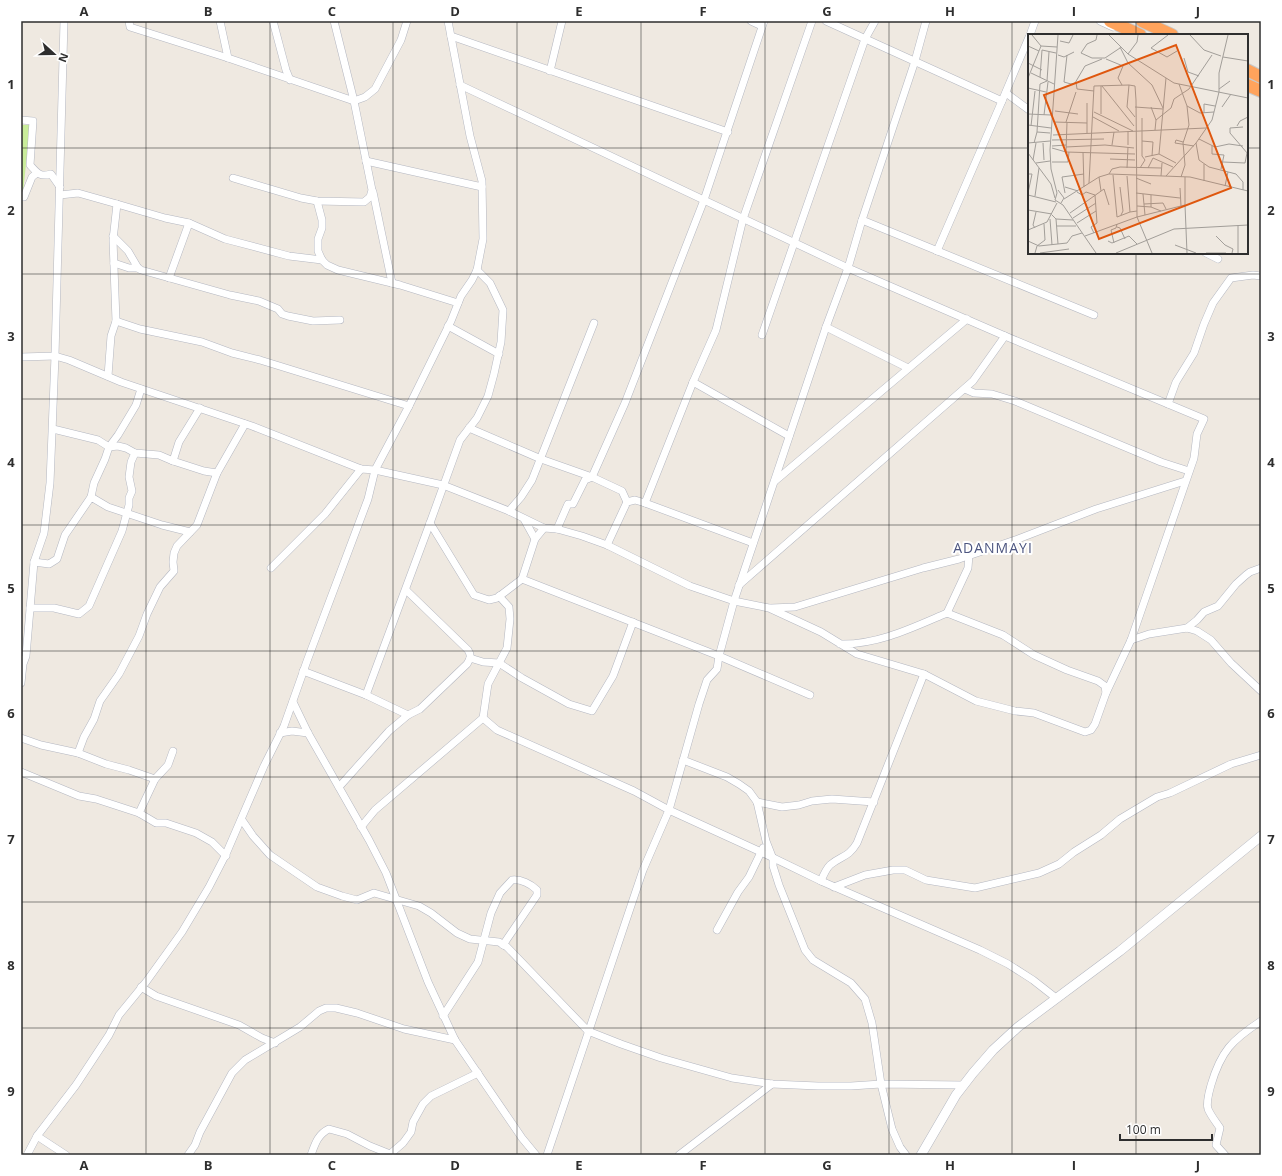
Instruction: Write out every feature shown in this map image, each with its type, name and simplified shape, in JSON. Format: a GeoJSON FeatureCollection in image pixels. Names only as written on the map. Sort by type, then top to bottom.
{"type":"FeatureCollection","features":[{"type":"Feature","properties":{"kind":"highway"},"geometry":{"type":"LineString","coordinates":[[1110,21],[1138,34]]}},
{"type":"Feature","properties":{"kind":"highway"},"geometry":{"type":"LineString","coordinates":[[1142,21],[1170,34]]}},
{"type":"Feature","properties":{"kind":"highway"},"geometry":{"type":"LineString","coordinates":[[1248,70],[1261,77]]}},
{"type":"Feature","properties":{"kind":"highway"},"geometry":{"type":"LineString","coordinates":[[1248,86],[1261,92]]}},
{"type":"Feature","properties":{"kind":"main road"},"geometry":{"type":"LineString","coordinates":[[921,1155],[941,1119],[963,1085],[993,1050],[1018,1027],[1120,951],[1261,836]]}},
{"type":"Feature","properties":{"kind":"street"},"geometry":{"type":"LineString","coordinates":[[21,683],[22,664],[26,656],[34,562],[44,533],[50,483],[53,429],[64,21]]}},
{"type":"Feature","properties":{"kind":"street"},"geometry":{"type":"LineString","coordinates":[[129,21],[130,27],[228,58],[354,101],[364,97],[375,89],[401,40],[406,21]]}},
{"type":"Feature","properties":{"kind":"street"},"geometry":{"type":"LineString","coordinates":[[220,21],[228,58]]}},
{"type":"Feature","properties":{"kind":"street"},"geometry":{"type":"LineString","coordinates":[[273,21],[290,80]]}},
{"type":"Feature","properties":{"kind":"street"},"geometry":{"type":"LineString","coordinates":[[334,21],[354,101],[392,283]]}},
{"type":"Feature","properties":{"kind":"street"},"geometry":{"type":"LineString","coordinates":[[27,1155],[37,1136],[76,1084],[109,1036],[119,1015],[182,932],[226,856],[293,702],[368,499],[375,470],[409,406],[458,303],[477,270],[483,239],[482,181],[470,136],[448,21]]}},
{"type":"Feature","properties":{"kind":"street"},"geometry":{"type":"LineString","coordinates":[[550,71],[562,21]]}},
{"type":"Feature","properties":{"kind":"street"},"geometry":{"type":"LineString","coordinates":[[557,529],[568,504],[572,504],[585,480],[592,477],[625,403],[704,200],[763,24],[751,21]]}},
{"type":"Feature","properties":{"kind":"street"},"geometry":{"type":"LineString","coordinates":[[645,502],[716,330],[743,218],[812,21]]}},
{"type":"Feature","properties":{"kind":"street"},"geometry":{"type":"LineString","coordinates":[[762,335],[866,39],[875,21]]}},
{"type":"Feature","properties":{"kind":"street"},"geometry":{"type":"LineString","coordinates":[[547,1155],[643,870],[669,810],[707,680],[717,669],[719,656],[738,586],[775,481],[826,327],[848,268],[862,220],[915,61],[926,21]]}},
{"type":"Feature","properties":{"kind":"street"},"geometry":{"type":"LineString","coordinates":[[1030,34],[1035,21]]}},
{"type":"Feature","properties":{"kind":"street"},"geometry":{"type":"LineString","coordinates":[[1100,21],[1128,34]]}},
{"type":"Feature","properties":{"kind":"street"},"geometry":{"type":"LineString","coordinates":[[830,22],[1002,101]]}},
{"type":"Feature","properties":{"kind":"street"},"geometry":{"type":"LineString","coordinates":[[451,36],[728,132]]}},
{"type":"Feature","properties":{"kind":"street"},"geometry":{"type":"LineString","coordinates":[[937,251],[1028,38]]}},
{"type":"Feature","properties":{"kind":"street"},"geometry":{"type":"LineString","coordinates":[[21,357],[55,356],[69,360],[141,389],[245,424],[361,469],[375,470],[443,485],[509,511],[544,528],[557,529],[607,545],[690,586],[734,601],[769,608],[821,632],[857,654],[924,674],[976,701],[1016,711],[1034,713],[1085,732],[1091,730],[1095,724],[1106,693],[1131,640],[1194,458],[1197,434],[1204,419],[1005,336],[848,268],[460,85]]}},
{"type":"Feature","properties":{"kind":"street"},"geometry":{"type":"LineString","coordinates":[[1248,90],[1261,96]]}},
{"type":"Feature","properties":{"kind":"street"},"geometry":{"type":"LineString","coordinates":[[1006,92],[1028,109]]}},
{"type":"Feature","properties":{"kind":"street"},"geometry":{"type":"LineString","coordinates":[[21,120],[33,121],[30,165],[37,173],[44,176],[51,174],[60,191]]}},
{"type":"Feature","properties":{"kind":"street"},"geometry":{"type":"LineString","coordinates":[[366,161],[482,187]]}},
{"type":"Feature","properties":{"kind":"street"},"geometry":{"type":"LineString","coordinates":[[21,197],[24,197],[32,177],[37,173]]}},
{"type":"Feature","properties":{"kind":"street"},"geometry":{"type":"LineString","coordinates":[[233,178],[301,198],[317,201],[364,202],[370,197],[372,190]]}},
{"type":"Feature","properties":{"kind":"street"},"geometry":{"type":"LineString","coordinates":[[60,191],[78,193],[165,218],[189,223],[225,238],[289,256],[322,260]]}},
{"type":"Feature","properties":{"kind":"street"},"geometry":{"type":"LineString","coordinates":[[317,201],[322,220],[322,228],[318,239],[318,251],[322,260],[327,265],[338,270],[392,283],[458,303]]}},
{"type":"Feature","properties":{"kind":"street"},"geometry":{"type":"LineString","coordinates":[[108,376],[111,336],[116,321],[113,236],[117,204]]}},
{"type":"Feature","properties":{"kind":"street"},"geometry":{"type":"LineString","coordinates":[[862,220],[1094,315]]}},
{"type":"Feature","properties":{"kind":"street"},"geometry":{"type":"LineString","coordinates":[[169,278],[189,223]]}},
{"type":"Feature","properties":{"kind":"street"},"geometry":{"type":"LineString","coordinates":[[113,236],[128,251],[138,268]]}},
{"type":"Feature","properties":{"kind":"street"},"geometry":{"type":"LineString","coordinates":[[1208,254],[1218,259]]}},
{"type":"Feature","properties":{"kind":"street"},"geometry":{"type":"LineString","coordinates":[[114,264],[129,268],[138,268],[169,278],[259,301],[278,309],[282,314],[288,316],[313,321],[340,320]]}},
{"type":"Feature","properties":{"kind":"street"},"geometry":{"type":"LineString","coordinates":[[366,695],[406,590],[460,440],[476,418],[488,396],[499,354],[503,310],[490,283],[477,270]]}},
{"type":"Feature","properties":{"kind":"street"},"geometry":{"type":"LineString","coordinates":[[1168,404],[1176,382],[1194,353],[1213,303],[1231,278],[1253,275],[1261,276]]}},
{"type":"Feature","properties":{"kind":"street"},"geometry":{"type":"LineString","coordinates":[[775,481],[967,319]]}},
{"type":"Feature","properties":{"kind":"street"},"geometry":{"type":"LineString","coordinates":[[116,321],[140,329],[202,342],[232,353],[260,360],[409,406]]}},
{"type":"Feature","properties":{"kind":"street"},"geometry":{"type":"LineString","coordinates":[[509,511],[521,497],[532,480],[594,323]]}},
{"type":"Feature","properties":{"kind":"street"},"geometry":{"type":"LineString","coordinates":[[448,326],[499,354]]}},
{"type":"Feature","properties":{"kind":"street"},"geometry":{"type":"LineString","coordinates":[[826,327],[908,368]]}},
{"type":"Feature","properties":{"kind":"street"},"geometry":{"type":"LineString","coordinates":[[738,586],[973,382],[1005,336]]}},
{"type":"Feature","properties":{"kind":"street"},"geometry":{"type":"LineString","coordinates":[[694,382],[789,436]]}},
{"type":"Feature","properties":{"kind":"street"},"geometry":{"type":"LineString","coordinates":[[34,562],[49,564],[56,559],[65,535],[91,497],[94,483],[109,447],[136,405],[141,389]]}},
{"type":"Feature","properties":{"kind":"street"},"geometry":{"type":"LineString","coordinates":[[965,389],[974,393],[992,394],[1015,400],[1161,462],[1189,471]]}},
{"type":"Feature","properties":{"kind":"street"},"geometry":{"type":"LineString","coordinates":[[173,461],[179,442],[200,408]]}},
{"type":"Feature","properties":{"kind":"street"},"geometry":{"type":"LineString","coordinates":[[78,753],[84,737],[94,719],[100,701],[119,674],[136,643],[147,614],[160,587],[174,571],[174,553],[177,546],[196,525],[217,473],[245,424]]}},
{"type":"Feature","properties":{"kind":"street"},"geometry":{"type":"LineString","coordinates":[[469,428],[541,459],[592,477],[622,491],[627,502],[607,545]]}},
{"type":"Feature","properties":{"kind":"street"},"geometry":{"type":"LineString","coordinates":[[53,429],[98,440],[109,447],[118,446],[135,453],[158,455],[204,471],[217,473]]}},
{"type":"Feature","properties":{"kind":"street"},"geometry":{"type":"LineString","coordinates":[[30,608],[54,608],[79,614],[89,606],[110,557],[116,548],[127,514],[129,498],[132,491],[129,477],[135,453]]}},
{"type":"Feature","properties":{"kind":"street"},"geometry":{"type":"LineString","coordinates":[[271,568],[325,514],[361,469]]}},
{"type":"Feature","properties":{"kind":"street"},"geometry":{"type":"LineString","coordinates":[[769,608],[795,607],[969,555],[1018,539],[1096,509],[1185,482]]}},
{"type":"Feature","properties":{"kind":"street"},"geometry":{"type":"LineString","coordinates":[[91,497],[108,507],[127,514],[190,532]]}},
{"type":"Feature","properties":{"kind":"street"},"geometry":{"type":"LineString","coordinates":[[627,502],[635,500],[645,502],[753,543]]}},
{"type":"Feature","properties":{"kind":"street"},"geometry":{"type":"LineString","coordinates":[[524,519],[535,539]]}},
{"type":"Feature","properties":{"kind":"street"},"geometry":{"type":"LineString","coordinates":[[430,523],[474,595],[489,600],[499,596],[522,579],[535,539],[544,528]]}},
{"type":"Feature","properties":{"kind":"street"},"geometry":{"type":"LineString","coordinates":[[840,644],[854,644],[900,633],[947,613],[968,568],[969,555]]}},
{"type":"Feature","properties":{"kind":"street"},"geometry":{"type":"LineString","coordinates":[[1187,628],[1204,612],[1218,606],[1236,584],[1246,575],[1261,568]]}},
{"type":"Feature","properties":{"kind":"street"},"geometry":{"type":"LineString","coordinates":[[522,579],[719,656],[810,695]]}},
{"type":"Feature","properties":{"kind":"street"},"geometry":{"type":"LineString","coordinates":[[339,787],[389,731],[408,715],[420,709],[467,664],[470,658],[468,650],[406,590]]}},
{"type":"Feature","properties":{"kind":"street"},"geometry":{"type":"LineString","coordinates":[[362,827],[375,810],[483,718],[488,684],[507,648],[510,619],[509,607],[499,596]]}},
{"type":"Feature","properties":{"kind":"street"},"geometry":{"type":"LineString","coordinates":[[947,613],[1003,635],[1034,655],[1067,670],[1098,681],[1105,686],[1106,693]]}},
{"type":"Feature","properties":{"kind":"street"},"geometry":{"type":"LineString","coordinates":[[470,658],[483,662],[499,663],[522,678],[569,704],[592,710],[613,676],[633,622]]}},
{"type":"Feature","properties":{"kind":"street"},"geometry":{"type":"LineString","coordinates":[[1131,640],[1149,634],[1187,628],[1197,631],[1211,640],[1231,663],[1261,691]]}},
{"type":"Feature","properties":{"kind":"street"},"geometry":{"type":"LineString","coordinates":[[303,672],[366,695],[408,715]]}},
{"type":"Feature","properties":{"kind":"street"},"geometry":{"type":"LineString","coordinates":[[820,882],[827,868],[853,851],[857,843],[924,674]]}},
{"type":"Feature","properties":{"kind":"street"},"geometry":{"type":"LineString","coordinates":[[293,702],[308,733],[362,827],[386,873],[428,982],[455,1040],[522,1138],[536,1155]]}},
{"type":"Feature","properties":{"kind":"street"},"geometry":{"type":"LineString","coordinates":[[483,718],[497,730],[554,754],[634,791],[669,810],[761,852],[820,882],[980,950],[1008,964],[1033,980],[1056,998]]}},
{"type":"Feature","properties":{"kind":"street"},"geometry":{"type":"LineString","coordinates":[[280,733],[292,731],[308,733]]}},
{"type":"Feature","properties":{"kind":"street"},"geometry":{"type":"LineString","coordinates":[[21,738],[41,745],[78,753],[155,780]]}},
{"type":"Feature","properties":{"kind":"street"},"geometry":{"type":"LineString","coordinates":[[139,813],[155,780],[168,765],[173,751]]}},
{"type":"Feature","properties":{"kind":"street"},"geometry":{"type":"LineString","coordinates":[[834,887],[865,875],[893,870],[905,870],[926,880],[975,888],[1039,873],[1059,864],[1074,852],[1101,835],[1120,819],[1157,797],[1170,793],[1231,764],[1261,754]]}},
{"type":"Feature","properties":{"kind":"street"},"geometry":{"type":"LineString","coordinates":[[683,760],[726,777],[750,791],[756,802],[766,841],[773,859],[773,866],[778,885],[808,955],[813,960],[851,983],[865,999],[872,1023],[881,1084],[892,1129],[900,1147],[906,1155]]}},
{"type":"Feature","properties":{"kind":"street"},"geometry":{"type":"LineString","coordinates":[[21,772],[79,796],[96,799],[139,813],[156,823],[166,823],[196,833],[212,842],[226,856]]}},
{"type":"Feature","properties":{"kind":"street"},"geometry":{"type":"LineString","coordinates":[[756,802],[782,807],[832,798],[874,802]]}},
{"type":"Feature","properties":{"kind":"street"},"geometry":{"type":"LineString","coordinates":[[242,820],[253,836],[270,855],[317,887],[357,900],[374,893],[396,899],[419,906],[431,913],[456,933],[470,939],[499,942],[507,948],[588,1031],[621,1044],[661,1058],[732,1078],[772,1084],[818,1086],[881,1084],[963,1085]]}},
{"type":"Feature","properties":{"kind":"street"},"geometry":{"type":"LineString","coordinates":[[717,930],[738,892],[749,877],[766,841]]}},
{"type":"Feature","properties":{"kind":"street"},"geometry":{"type":"LineString","coordinates":[[443,1016],[478,962],[491,913],[500,893],[512,880],[521,880],[537,890],[537,896],[503,945]]}},
{"type":"Feature","properties":{"kind":"street"},"geometry":{"type":"LineString","coordinates":[[141,987],[156,996],[239,1025],[262,1038],[275,1043]]}},
{"type":"Feature","properties":{"kind":"street"},"geometry":{"type":"LineString","coordinates":[[188,1155],[195,1145],[200,1132],[229,1077],[245,1060],[300,1027],[319,1011],[326,1008],[336,1008],[357,1013],[404,1029],[455,1040]]}},
{"type":"Feature","properties":{"kind":"street"},"geometry":{"type":"LineString","coordinates":[[1225,1155],[1216,1145],[1220,1128],[1208,1108],[1209,1092],[1216,1070],[1226,1049],[1245,1031],[1261,1021]]}},
{"type":"Feature","properties":{"kind":"street"},"geometry":{"type":"LineString","coordinates":[[262,1038],[262,1051]]}},
{"type":"Feature","properties":{"kind":"street"},"geometry":{"type":"LineString","coordinates":[[311,1155],[319,1137],[323,1132],[329,1129],[347,1134],[389,1155],[403,1143],[411,1132],[413,1122],[423,1104],[431,1096],[478,1073]]}},
{"type":"Feature","properties":{"kind":"street"},"geometry":{"type":"LineString","coordinates":[[679,1155],[772,1084]]}},
{"type":"Feature","properties":{"kind":"street"},"geometry":{"type":"LineString","coordinates":[[37,1136],[66,1155]]}},
{"type":"Feature","properties":{"kind":"green space"},"geometry":{"type":"Polygon","coordinates":[[[21,125],[30,125],[23,193],[21,193],[21,125]]]}},
{"type":"Feature","properties":{"kind":"district","name":"ADANMAYI"},"geometry":{"type":"Point","coordinates":[993,548]}}]}
